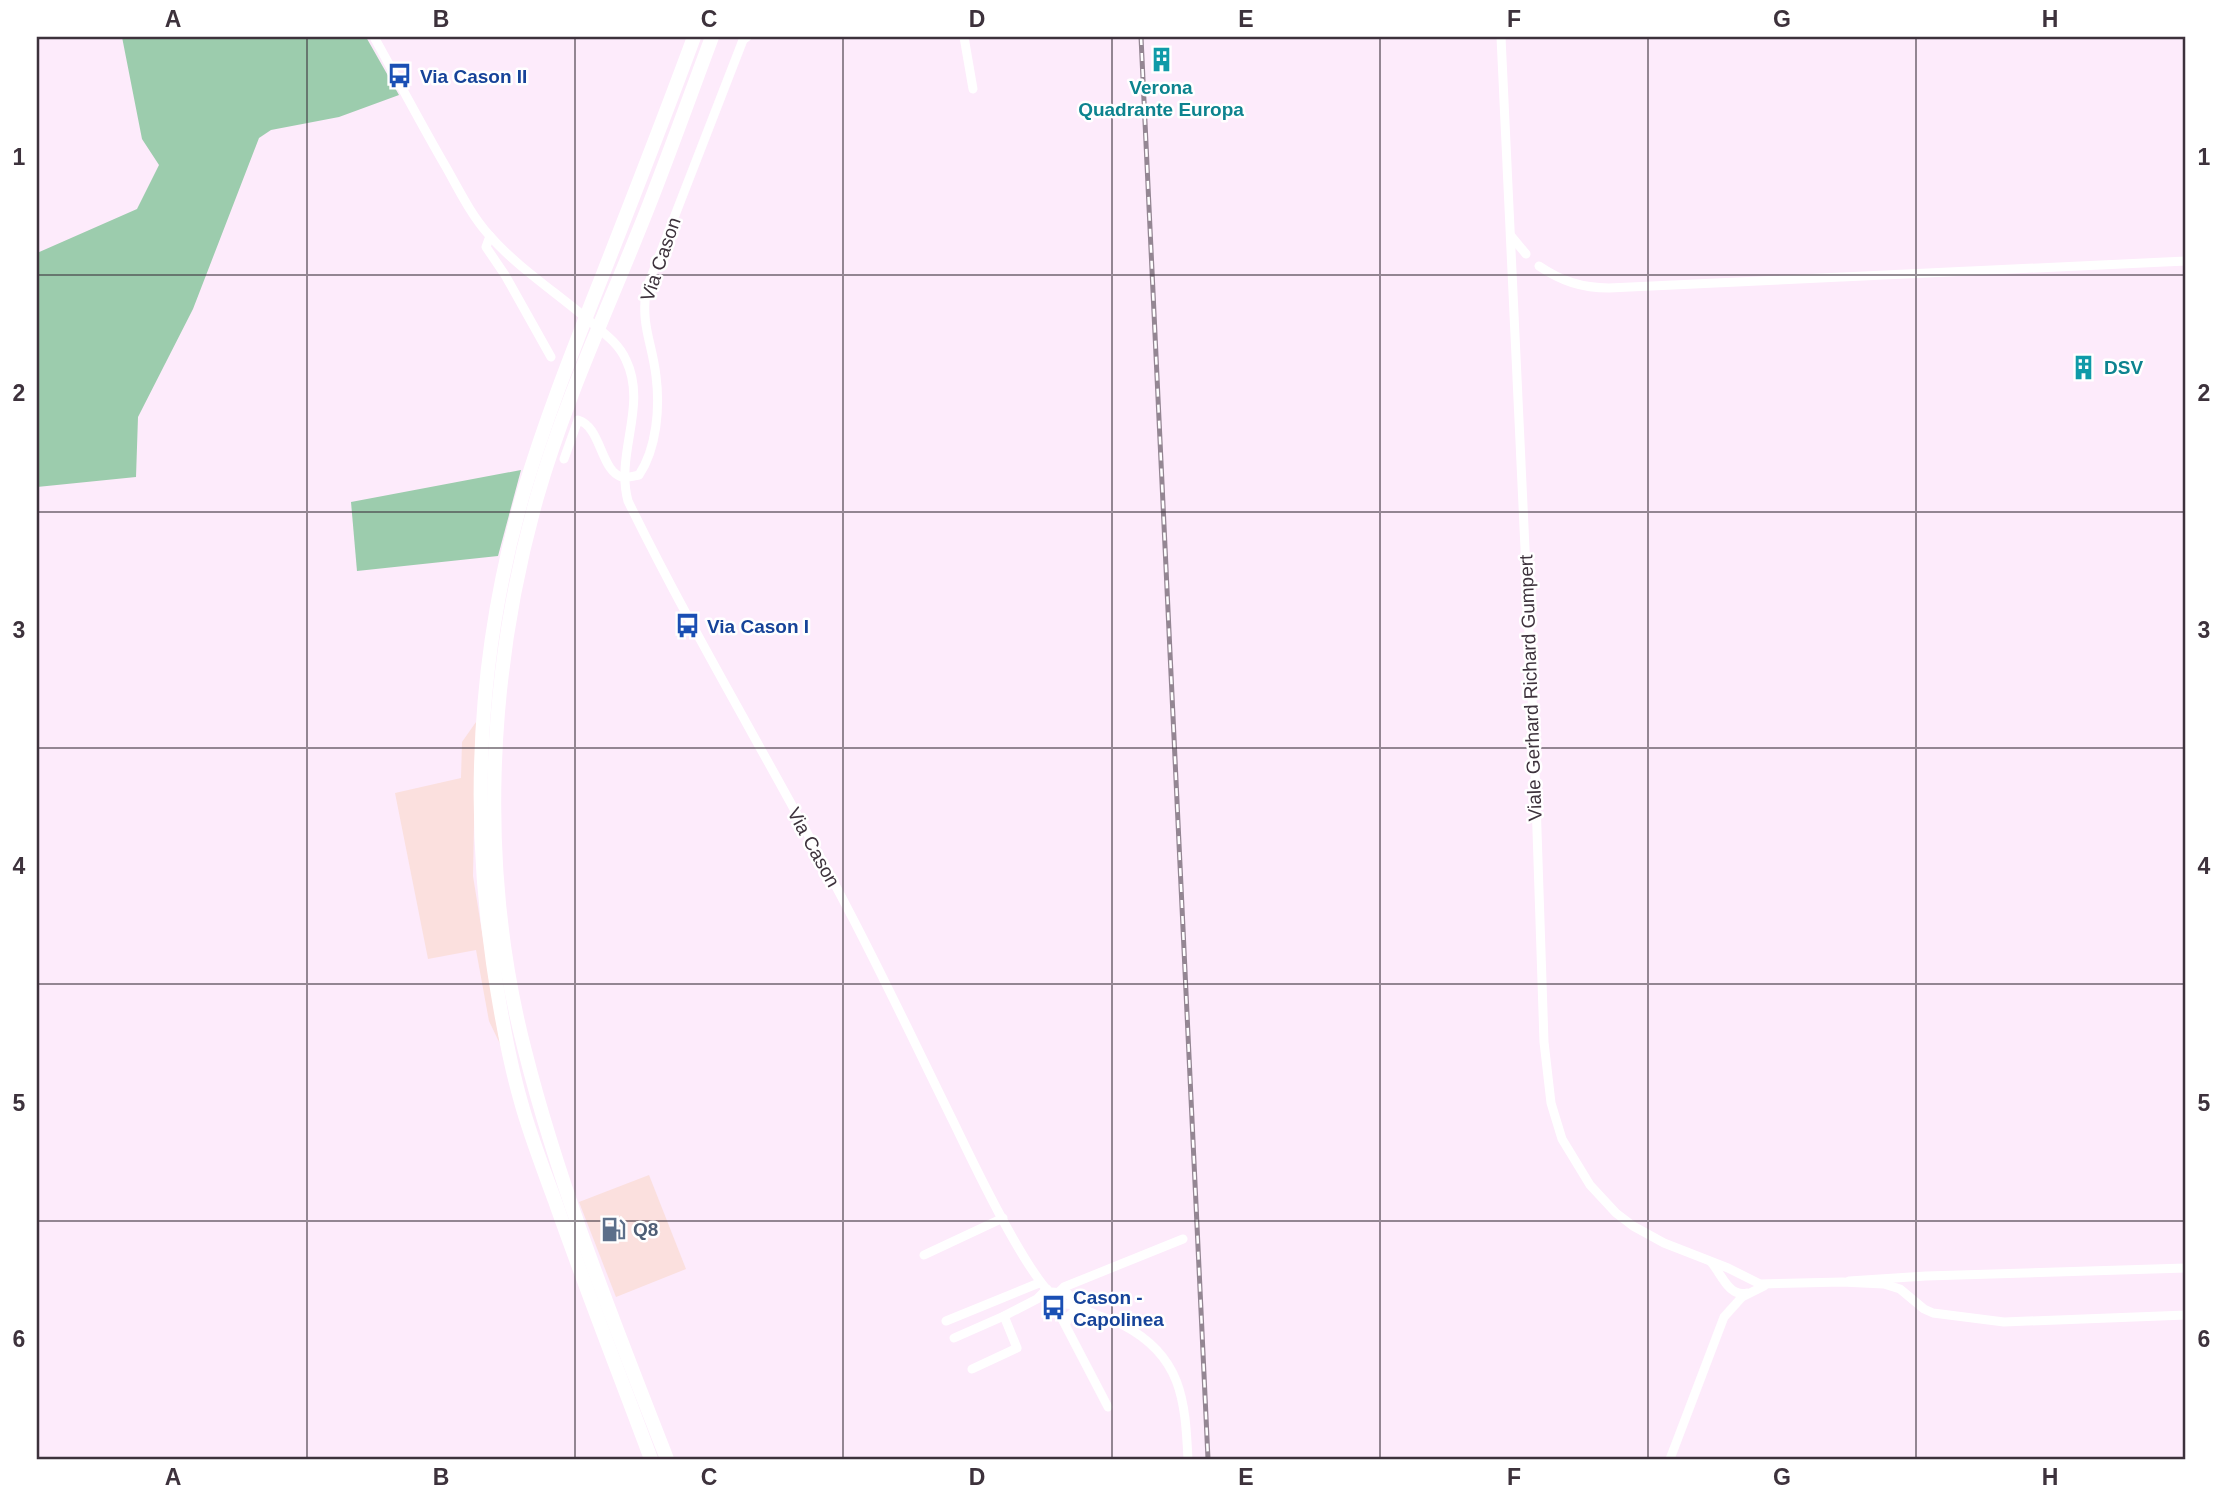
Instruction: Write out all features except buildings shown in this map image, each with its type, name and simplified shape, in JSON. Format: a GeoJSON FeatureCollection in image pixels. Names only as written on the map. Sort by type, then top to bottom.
{"type":"FeatureCollection","features":[{"type":"Feature","properties":{"kind":"highway"},"geometry":{"type":"LineString","coordinates":[[651,1459],[520,1101],[499,1002],[487,918],[480,798],[481,736],[499,592],[524,490],[568,362],[694,37]]}},
{"type":"Feature","properties":{"kind":"highway"},"geometry":{"type":"LineString","coordinates":[[667,1459],[557,1166],[524,1047],[502,922],[495,786],[497,718],[508,635],[524,549],[538,495],[581,369],[649,205],[712,37]]}},
{"type":"Feature","properties":{"kind":"street","name":"Via Cason"},"geometry":{"type":"LineString","coordinates":[[374,37],[466,202],[490,236],[611,340],[626,360],[634,379],[635,394],[623,478],[628,501],[755,742],[851,914],[1003,1218],[1049,1289],[1063,1304],[1066,1323]]}},
{"type":"Feature","properties":{"kind":"street","name":"Via Cason"},"geometry":{"type":"LineString","coordinates":[[564,459],[578,420],[583,421],[592,431],[614,473],[623,478],[639,475],[647,463],[658,398],[656,374],[645,332],[643,311],[646,290],[743,40],[747,37]]}},
{"type":"Feature","properties":{"kind":"street"},"geometry":{"type":"LineString","coordinates":[[964,37],[973,89]]}},
{"type":"Feature","properties":{"kind":"street","name":"Viale Gerhard Richard Gumpert"},"geometry":{"type":"LineString","coordinates":[[1501,37],[1534,740],[1544,1042],[1551,1103],[1558,1128],[1574,1162],[1604,1201],[1649,1236],[1723,1269]]}},
{"type":"Feature","properties":{"kind":"street","name":"Via Cason"},"geometry":{"type":"LineString","coordinates":[[490,236],[486,247],[488,252],[505,275],[551,357]]}},
{"type":"Feature","properties":{"kind":"street"},"geometry":{"type":"LineString","coordinates":[[1511,236],[1526,254]]}},
{"type":"Feature","properties":{"kind":"street"},"geometry":{"type":"LineString","coordinates":[[1539,265],[1569,283],[1609,288],[2186,261]]}},
{"type":"Feature","properties":{"kind":"street"},"geometry":{"type":"LineString","coordinates":[[924,1255],[1003,1218]]}},
{"type":"Feature","properties":{"kind":"street"},"geometry":{"type":"LineString","coordinates":[[946,1321],[1063,1287],[1183,1239]]}},
{"type":"Feature","properties":{"kind":"street"},"geometry":{"type":"LineString","coordinates":[[1842,1283],[1860,1279],[2186,1268]]}},
{"type":"Feature","properties":{"kind":"street"},"geometry":{"type":"LineString","coordinates":[[1723,1269],[1734,1293],[1741,1295],[1770,1285]]}},
{"type":"Feature","properties":{"kind":"street"},"geometry":{"type":"LineString","coordinates":[[1723,1269],[1760,1284],[1842,1283],[1892,1286],[1924,1309],[1933,1312],[2004,1322],[2186,1315]]}},
{"type":"Feature","properties":{"kind":"street","name":"Via Cason"},"geometry":{"type":"LineString","coordinates":[[1049,1289],[1067,1293],[1078,1305]]}},
{"type":"Feature","properties":{"kind":"street","name":"Via Cason"},"geometry":{"type":"LineString","coordinates":[[1049,1289],[1055,1308],[1066,1323],[1108,1407]]}},
{"type":"Feature","properties":{"kind":"street"},"geometry":{"type":"LineString","coordinates":[[954,1338],[1037,1299],[1049,1289]]}},
{"type":"Feature","properties":{"kind":"street"},"geometry":{"type":"LineString","coordinates":[[1670,1459],[1717,1330],[1730,1308],[1748,1293]]}},
{"type":"Feature","properties":{"kind":"street","name":"Via Cason"},"geometry":{"type":"LineString","coordinates":[[1063,1304],[1078,1305],[1137,1333],[1169,1364],[1178,1381],[1185,1408],[1188,1459]]}},
{"type":"Feature","properties":{"kind":"street"},"geometry":{"type":"LineString","coordinates":[[1066,1323],[1078,1305]]}},
{"type":"Feature","properties":{"kind":"street"},"geometry":{"type":"LineString","coordinates":[[972,1369],[1017,1348],[1004,1316]]}},
{"type":"Feature","properties":{"kind":"shaded area"},"geometry":{"type":"Polygon","coordinates":[[[476,722],[473,876],[500,1044],[489,1021],[476,950],[428,959],[395,793],[461,778],[462,742],[476,722]]]}},
{"type":"Feature","properties":{"kind":"shaded area"},"geometry":{"type":"Polygon","coordinates":[[[649,1175],[686,1269],[616,1297],[579,1202],[649,1175]]]}},
{"type":"Feature","properties":{"kind":"green space"},"geometry":{"type":"Polygon","coordinates":[[[122,37],[366,37],[399,95],[339,117],[271,130],[259,138],[193,309],[138,417],[136,477],[37,487],[37,253],[137,209],[159,165],[142,139],[122,37]]]}},
{"type":"Feature","properties":{"kind":"green space"},"geometry":{"type":"Polygon","coordinates":[[[521,470],[498,556],[357,571],[351,502],[521,470]]]}},
{"type":"Feature","properties":{"kind":"railway"},"geometry":{"type":"LineString","coordinates":[[1141,37],[1208,1459]]}},
{"type":"Feature","properties":{"kind":"place","name":"Verona Quadrante Europa"},"geometry":{"type":"Point","coordinates":[1161,59]}},
{"type":"Feature","properties":{"kind":"place","name":"Via Cason II"},"geometry":{"type":"Point","coordinates":[400,76]}},
{"type":"Feature","properties":{"kind":"place","name":"DSV"},"geometry":{"type":"Point","coordinates":[2084,367]}},
{"type":"Feature","properties":{"kind":"place","name":"Via Cason I"},"geometry":{"type":"Point","coordinates":[687,626]}},
{"type":"Feature","properties":{"kind":"place","name":"Q8"},"geometry":{"type":"Point","coordinates":[613,1229]}},
{"type":"Feature","properties":{"kind":"place","name":"Cason - Capolinea"},"geometry":{"type":"Point","coordinates":[1053,1308]}}]}
